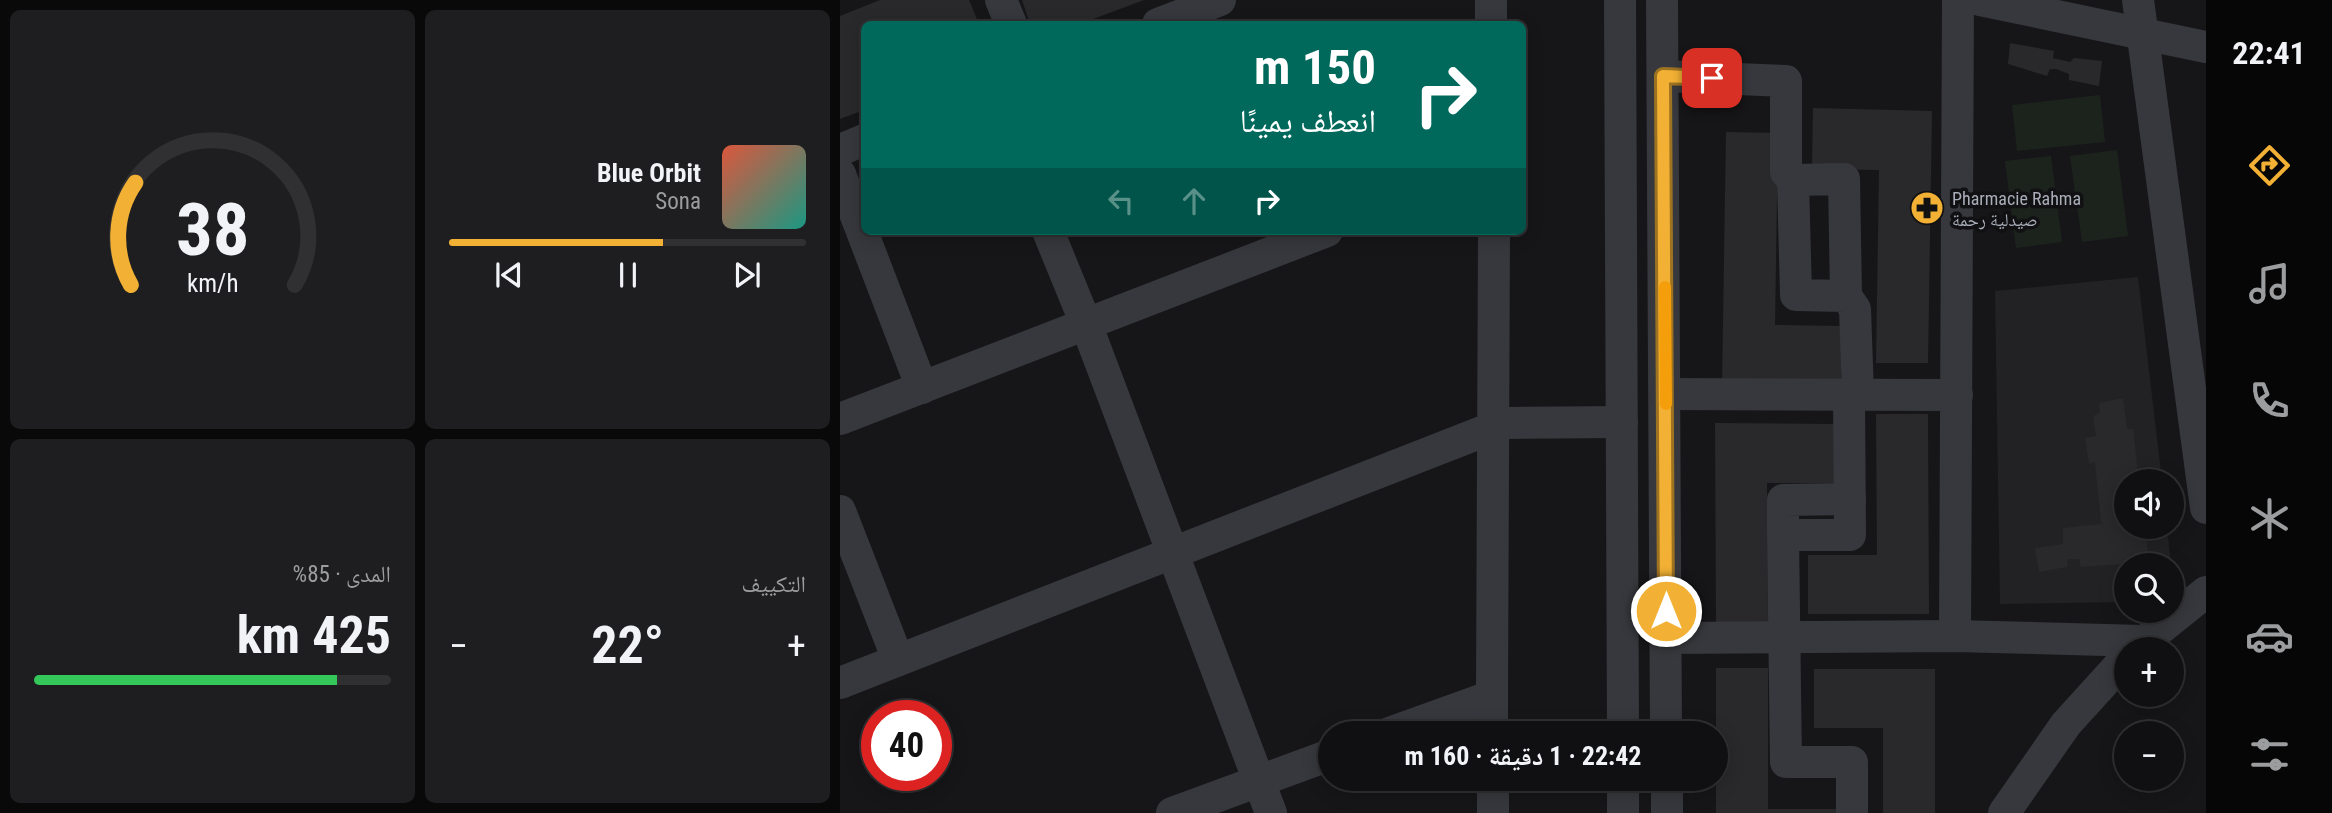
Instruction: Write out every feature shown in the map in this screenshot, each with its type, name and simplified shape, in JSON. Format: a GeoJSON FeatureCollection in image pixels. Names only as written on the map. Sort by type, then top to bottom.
{"type":"FeatureCollection","features":[{"type":"Feature","properties":{"kind":"street"},"geometry":{"type":"LineString","coordinates":[[1001,0],[1010,21]]}},
{"type":"Feature","properties":{"kind":"street"},"geometry":{"type":"LineString","coordinates":[[1166,21],[1220,0]]}},
{"type":"Feature","properties":{"kind":"street"},"geometry":{"type":"LineString","coordinates":[[1491,0],[1491,21]]}},
{"type":"Feature","properties":{"kind":"street"},"geometry":{"type":"LineString","coordinates":[[1620,0],[1623,721]]}},
{"type":"Feature","properties":{"kind":"street"},"geometry":{"type":"LineString","coordinates":[[1662,0],[1667,721]]}},
{"type":"Feature","properties":{"kind":"street"},"geometry":{"type":"LineString","coordinates":[[1955,636],[1958,0]]}},
{"type":"Feature","properties":{"kind":"street"},"geometry":{"type":"LineString","coordinates":[[1980,0],[2206,47]]}},
{"type":"Feature","properties":{"kind":"street"},"geometry":{"type":"LineString","coordinates":[[2138,0],[2206,508]]}},
{"type":"Feature","properties":{"kind":"street"},"geometry":{"type":"LineString","coordinates":[[1663,76],[1786,81],[1786,172],[1793,180],[1796,296],[1846,296]]}},
{"type":"Feature","properties":{"kind":"street"},"geometry":{"type":"LineString","coordinates":[[840,150],[861,141]]}},
{"type":"Feature","properties":{"kind":"street"},"geometry":{"type":"LineString","coordinates":[[840,174],[861,229]]}},
{"type":"Feature","properties":{"kind":"street"},"geometry":{"type":"LineString","coordinates":[[1793,180],[1844,179],[1846,296],[1855,309],[1854,394],[1850,535],[1783,535],[1786,762],[1852,762],[1852,813]]}},
{"type":"Feature","properties":{"kind":"street"},"geometry":{"type":"LineString","coordinates":[[863,235],[922,387]]}},
{"type":"Feature","properties":{"kind":"street"},"geometry":{"type":"LineString","coordinates":[[1050,235],[1086,324],[1271,813]]}},
{"type":"Feature","properties":{"kind":"street"},"geometry":{"type":"LineString","coordinates":[[840,419],[1317,235]]}},
{"type":"Feature","properties":{"kind":"street"},"geometry":{"type":"LineString","coordinates":[[1492,721],[1493,235]]}},
{"type":"Feature","properties":{"kind":"street"},"geometry":{"type":"LineString","coordinates":[[1666,394],[1957,395]]}},
{"type":"Feature","properties":{"kind":"street"},"geometry":{"type":"LineString","coordinates":[[840,683],[1505,424],[1622,422]]}},
{"type":"Feature","properties":{"kind":"street"},"geometry":{"type":"LineString","coordinates":[[840,511],[846,546],[898,660]]}},
{"type":"Feature","properties":{"kind":"street"},"geometry":{"type":"LineString","coordinates":[[2151,637],[2206,592]]}},
{"type":"Feature","properties":{"kind":"street"},"geometry":{"type":"LineString","coordinates":[[1666,638],[1955,636],[2114,648]]}},
{"type":"Feature","properties":{"kind":"street"},"geometry":{"type":"LineString","coordinates":[[2004,813],[2066,724],[2114,673]]}},
{"type":"Feature","properties":{"kind":"street"},"geometry":{"type":"LineString","coordinates":[[1423,721],[1492,696]]}},
{"type":"Feature","properties":{"kind":"street"},"geometry":{"type":"LineString","coordinates":[[1172,813],[1318,759]]}},
{"type":"Feature","properties":{"kind":"street"},"geometry":{"type":"LineString","coordinates":[[1493,791],[1493,813]]}},
{"type":"Feature","properties":{"kind":"street"},"geometry":{"type":"LineString","coordinates":[[1623,791],[1623,813]]}},
{"type":"Feature","properties":{"kind":"street"},"geometry":{"type":"LineString","coordinates":[[1667,791],[1667,813]]}},
{"type":"Feature","properties":{"kind":"shaded area"},"geometry":{"type":"Polygon","coordinates":[[[2100,95],[2105,142],[2017,151],[2012,105],[2100,95]]]}},
{"type":"Feature","properties":{"kind":"shaded area"},"geometry":{"type":"Polygon","coordinates":[[[2117,150],[2128,236],[2082,242],[2070,156],[2117,150]]]}},
{"type":"Feature","properties":{"kind":"shaded area"},"geometry":{"type":"Polygon","coordinates":[[[2051,156],[2062,242],[2016,248],[2005,161],[2051,156]]]}},
{"type":"Feature","properties":{"kind":"shaded area"},"geometry":{"type":"Polygon","coordinates":[[[2138,277],[2161,469],[2114,469],[2114,539],[2168,539],[2170,553],[2114,553],[2114,602],[2000,604],[1995,291],[2138,277]]]}},
{"type":"Feature","properties":{"kind":"building"},"geometry":{"type":"Polygon","coordinates":[[[880,0],[969,0],[978,21],[861,21],[861,111],[840,119],[840,16],[880,0]]]}},
{"type":"Feature","properties":{"kind":"building"},"geometry":{"type":"Polygon","coordinates":[[[1022,0],[1144,0],[1088,21],[1029,21],[1022,0]]]}},
{"type":"Feature","properties":{"kind":"building"},"geometry":{"type":"Polygon","coordinates":[[[2010,43],[2054,51],[2053,58],[2070,62],[2074,58],[2102,61],[2099,86],[2069,80],[2069,74],[2056,69],[2050,69],[2047,76],[2008,64],[2010,43]]]}},
{"type":"Feature","properties":{"kind":"building"},"geometry":{"type":"Polygon","coordinates":[[[1813,108],[1932,111],[1928,363],[1876,363],[1879,170],[1812,169],[1813,108]]]}},
{"type":"Feature","properties":{"kind":"building"},"geometry":{"type":"Polygon","coordinates":[[[1726,132],[1778,133],[1775,325],[1842,326],[1841,387],[1722,385],[1726,132]]]}},
{"type":"Feature","properties":{"kind":"building"},"geometry":{"type":"Polygon","coordinates":[[[2123,398],[2127,429],[2133,429],[2138,469],[2114,469],[2114,539],[2146,539],[2148,553],[2114,553],[2114,565],[2081,567],[2079,559],[2068,559],[2067,567],[2039,572],[2035,548],[2063,544],[2063,528],[2101,524],[2095,462],[2089,464],[2085,438],[2096,436],[2093,416],[2100,413],[2099,403],[2123,398]]]}},
{"type":"Feature","properties":{"kind":"building"},"geometry":{"type":"Polygon","coordinates":[[[1876,414],[1928,414],[1929,614],[1808,614],[1808,555],[1877,555],[1876,414]]]}},
{"type":"Feature","properties":{"kind":"building"},"geometry":{"type":"Polygon","coordinates":[[[1715,423],[1836,424],[1836,483],[1767,483],[1768,624],[1716,623],[1715,423]]]}},
{"type":"Feature","properties":{"kind":"building"},"geometry":{"type":"Polygon","coordinates":[[[1716,668],[1768,668],[1768,809],[1836,809],[1836,813],[1716,813],[1716,791],[1728,791],[1728,721],[1716,721],[1716,668]]]}},
{"type":"Feature","properties":{"kind":"building"},"geometry":{"type":"Polygon","coordinates":[[[1814,669],[1935,669],[1935,813],[1883,813],[1883,728],[1814,728],[1814,669]]]}},
{"type":"Feature","properties":{"kind":"slow traffic"},"geometry":{"type":"LineString","coordinates":[[1665,287],[1666,404]]}},
{"type":"Feature","properties":{"kind":"place","name":"Pharmacie Rahma صيدلية رحمة"},"geometry":{"type":"Point","coordinates":[1927,208]}},
{"type":"Feature","properties":{"kind":"route"},"geometry":{"type":"LineString","coordinates":[[1666,611],[1663,76],[1712,78]]}}]}
